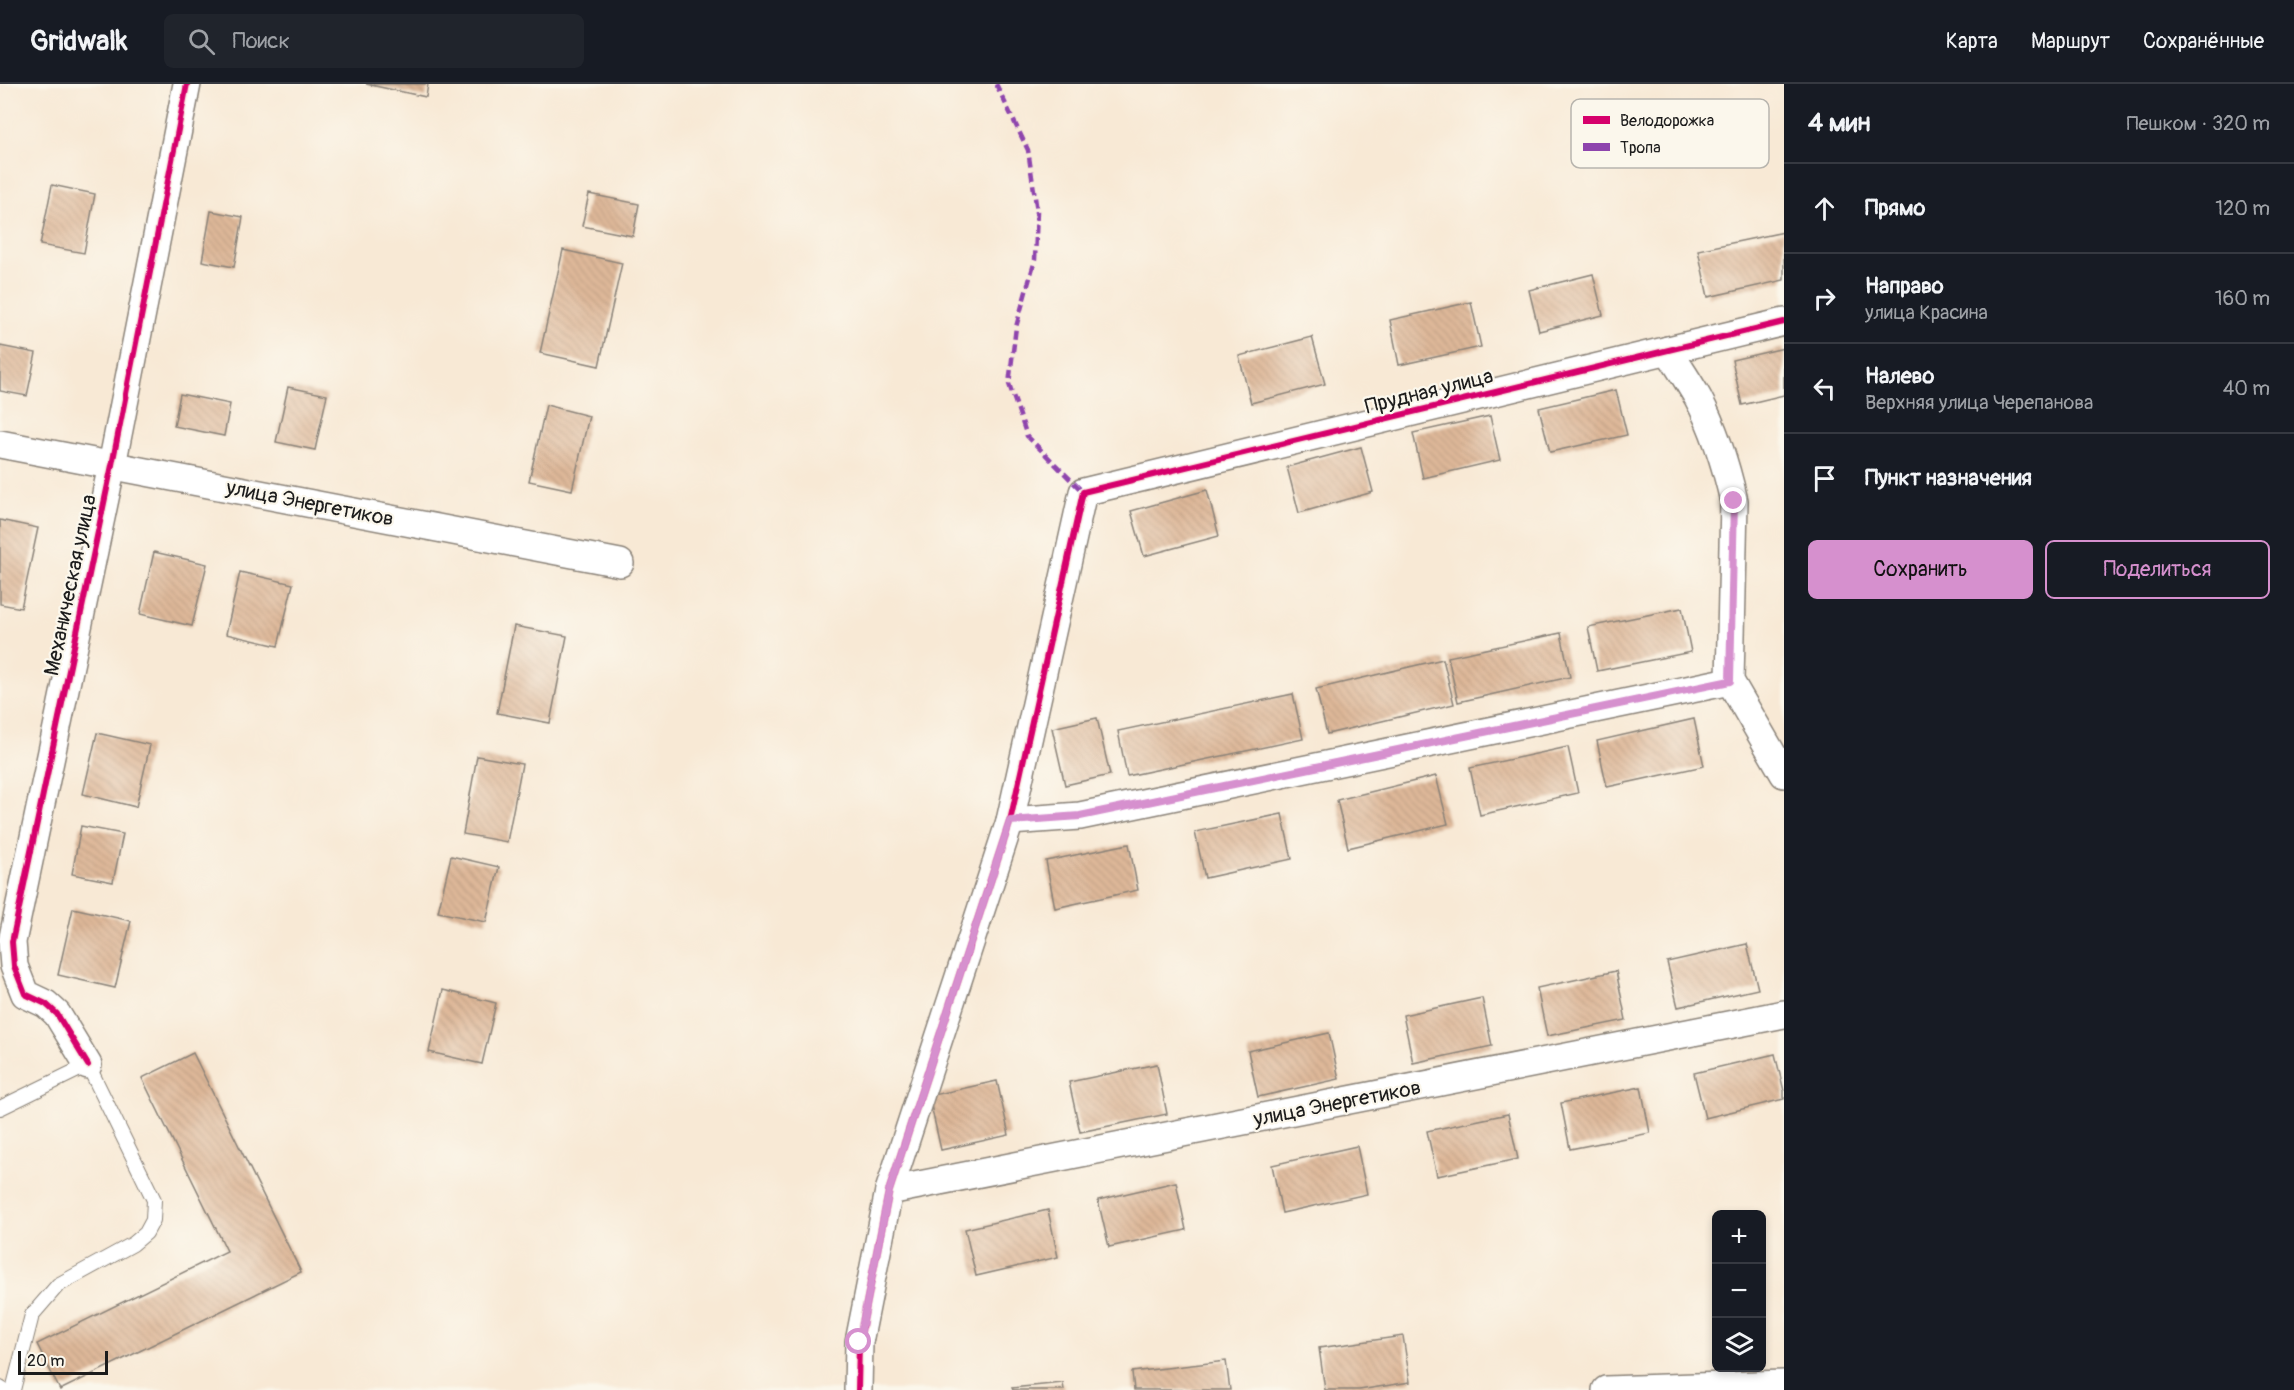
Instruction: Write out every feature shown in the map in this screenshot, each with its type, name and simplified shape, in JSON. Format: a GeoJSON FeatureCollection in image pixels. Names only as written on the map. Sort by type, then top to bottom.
{"type":"FeatureCollection","features":[{"type":"Feature","properties":{"kind":"street","name":"Механическая улица"},"geometry":{"type":"LineString","coordinates":[[88,1065],[57,1014],[46,1004],[25,994],[14,966],[12,942],[112,465],[187,84]]}},
{"type":"Feature","properties":{"kind":"street","name":"Прудная улица"},"geometry":{"type":"LineString","coordinates":[[1010,821],[1083,492],[1784,322]]}},
{"type":"Feature","properties":{"kind":"street"},"geometry":{"type":"LineString","coordinates":[[1668,350],[1699,399],[1720,451],[1734,501],[1730,681],[1784,774]]}},
{"type":"Feature","properties":{"kind":"street","name":"улица Энергетиков"},"geometry":{"type":"LineString","coordinates":[[0,444],[620,563]]}},
{"type":"Feature","properties":{"kind":"street"},"geometry":{"type":"LineString","coordinates":[[858,1390],[859,1342],[889,1191],[1010,821],[1080,816],[1730,681]]}},
{"type":"Feature","properties":{"kind":"street","name":"улица Энергетиков"},"geometry":{"type":"LineString","coordinates":[[889,1191],[1784,1014]]}},
{"type":"Feature","properties":{"kind":"street"},"geometry":{"type":"LineString","coordinates":[[1606,1390],[1784,1384]]}},
{"type":"Feature","properties":{"kind":"lane"},"geometry":{"type":"LineString","coordinates":[[0,1108],[88,1065],[154,1200],[153,1220],[146,1233],[133,1244],[58,1285],[32,1315],[13,1390]]}},
{"type":"Feature","properties":{"kind":"building"},"geometry":{"type":"Polygon","coordinates":[[[366,84],[428,84],[426,97],[366,84]]]}},
{"type":"Feature","properties":{"kind":"building"},"geometry":{"type":"Polygon","coordinates":[[[52,185],[95,194],[84,253],[40,245],[52,185]]]}},
{"type":"Feature","properties":{"kind":"building"},"geometry":{"type":"Polygon","coordinates":[[[589,194],[639,204],[633,236],[582,226],[589,194]]]}},
{"type":"Feature","properties":{"kind":"building"},"geometry":{"type":"Polygon","coordinates":[[[211,211],[243,217],[234,267],[202,261],[211,211]]]}},
{"type":"Feature","properties":{"kind":"building"},"geometry":{"type":"Polygon","coordinates":[[[1784,232],[1784,280],[1708,297],[1698,250],[1784,232]]]}},
{"type":"Feature","properties":{"kind":"building"},"geometry":{"type":"Polygon","coordinates":[[[563,250],[622,263],[599,366],[540,353],[563,250]]]}},
{"type":"Feature","properties":{"kind":"building"},"geometry":{"type":"Polygon","coordinates":[[[1593,274],[1603,315],[1539,331],[1529,290],[1593,274]]]}},
{"type":"Feature","properties":{"kind":"building"},"geometry":{"type":"Polygon","coordinates":[[[1471,302],[1481,347],[1399,365],[1390,320],[1471,302]]]}},
{"type":"Feature","properties":{"kind":"building"},"geometry":{"type":"Polygon","coordinates":[[[1312,337],[1325,384],[1251,403],[1239,356],[1312,337]]]}},
{"type":"Feature","properties":{"kind":"building"},"geometry":{"type":"Polygon","coordinates":[[[0,346],[36,353],[27,396],[0,391],[0,346]]]}},
{"type":"Feature","properties":{"kind":"building"},"geometry":{"type":"Polygon","coordinates":[[[1784,348],[1784,395],[1742,405],[1732,360],[1784,348]]]}},
{"type":"Feature","properties":{"kind":"building"},"geometry":{"type":"Polygon","coordinates":[[[288,387],[327,395],[315,450],[276,442],[288,387]]]}},
{"type":"Feature","properties":{"kind":"building"},"geometry":{"type":"Polygon","coordinates":[[[1616,390],[1627,435],[1550,452],[1539,408],[1616,390]]]}},
{"type":"Feature","properties":{"kind":"building"},"geometry":{"type":"Polygon","coordinates":[[[180,394],[230,404],[224,436],[174,426],[180,394]]]}},
{"type":"Feature","properties":{"kind":"building"},"geometry":{"type":"Polygon","coordinates":[[[546,405],[589,416],[572,490],[529,481],[546,405]]]}},
{"type":"Feature","properties":{"kind":"building"},"geometry":{"type":"Polygon","coordinates":[[[1490,416],[1500,460],[1423,478],[1413,433],[1490,416]]]}},
{"type":"Feature","properties":{"kind":"building"},"geometry":{"type":"Polygon","coordinates":[[[1361,447],[1373,492],[1299,513],[1287,467],[1361,447]]]}},
{"type":"Feature","properties":{"kind":"building"},"geometry":{"type":"Polygon","coordinates":[[[1207,490],[1219,536],[1144,556],[1131,511],[1207,490]]]}},
{"type":"Feature","properties":{"kind":"building"},"geometry":{"type":"Polygon","coordinates":[[[0,520],[38,528],[21,608],[0,604],[0,520]]]}},
{"type":"Feature","properties":{"kind":"building"},"geometry":{"type":"Polygon","coordinates":[[[154,552],[207,564],[192,626],[140,614],[154,552]]]}},
{"type":"Feature","properties":{"kind":"building"},"geometry":{"type":"Polygon","coordinates":[[[240,572],[293,584],[278,646],[226,634],[240,572]]]}},
{"type":"Feature","properties":{"kind":"building"},"geometry":{"type":"Polygon","coordinates":[[[1682,608],[1691,652],[1597,671],[1588,627],[1682,608]]]}},
{"type":"Feature","properties":{"kind":"building"},"geometry":{"type":"Polygon","coordinates":[[[514,626],[567,636],[550,723],[497,713],[514,626]]]}},
{"type":"Feature","properties":{"kind":"building"},"geometry":{"type":"Polygon","coordinates":[[[1561,633],[1570,677],[1458,702],[1448,657],[1561,633]]]}},
{"type":"Feature","properties":{"kind":"building"},"geometry":{"type":"Polygon","coordinates":[[[1443,659],[1454,704],[1327,734],[1316,689],[1443,659]]]}},
{"type":"Feature","properties":{"kind":"building"},"geometry":{"type":"Polygon","coordinates":[[[1293,694],[1303,739],[1127,776],[1118,731],[1293,694]]]}},
{"type":"Feature","properties":{"kind":"building"},"geometry":{"type":"Polygon","coordinates":[[[1097,718],[1110,775],[1065,785],[1052,728],[1097,718]]]}},
{"type":"Feature","properties":{"kind":"building"},"geometry":{"type":"Polygon","coordinates":[[[1694,719],[1704,766],[1607,787],[1597,741],[1694,719]]]}},
{"type":"Feature","properties":{"kind":"building"},"geometry":{"type":"Polygon","coordinates":[[[97,733],[150,745],[136,807],[83,794],[97,733]]]}},
{"type":"Feature","properties":{"kind":"building"},"geometry":{"type":"Polygon","coordinates":[[[1568,747],[1578,793],[1480,815],[1470,768],[1568,747]]]}},
{"type":"Feature","properties":{"kind":"building"},"geometry":{"type":"Polygon","coordinates":[[[477,756],[522,764],[507,842],[463,834],[477,756]]]}},
{"type":"Feature","properties":{"kind":"building"},"geometry":{"type":"Polygon","coordinates":[[[1436,776],[1448,824],[1348,848],[1337,800],[1436,776]]]}},
{"type":"Feature","properties":{"kind":"building"},"geometry":{"type":"Polygon","coordinates":[[[1282,814],[1292,859],[1205,878],[1195,832],[1282,814]]]}},
{"type":"Feature","properties":{"kind":"building"},"geometry":{"type":"Polygon","coordinates":[[[81,826],[123,834],[113,882],[72,874],[81,826]]]}},
{"type":"Feature","properties":{"kind":"building"},"geometry":{"type":"Polygon","coordinates":[[[1129,844],[1138,890],[1055,908],[1046,861],[1129,844]]]}},
{"type":"Feature","properties":{"kind":"building"},"geometry":{"type":"Polygon","coordinates":[[[451,856],[499,867],[486,922],[438,912],[451,856]]]}},
{"type":"Feature","properties":{"kind":"building"},"geometry":{"type":"Polygon","coordinates":[[[73,908],[131,921],[115,988],[58,975],[73,908]]]}},
{"type":"Feature","properties":{"kind":"building"},"geometry":{"type":"Polygon","coordinates":[[[1747,944],[1758,989],[1678,1007],[1667,962],[1747,944]]]}},
{"type":"Feature","properties":{"kind":"building"},"geometry":{"type":"Polygon","coordinates":[[[1616,971],[1626,1020],[1547,1036],[1537,988],[1616,971]]]}},
{"type":"Feature","properties":{"kind":"building"},"geometry":{"type":"Polygon","coordinates":[[[443,990],[496,1003],[482,1064],[429,1052],[443,990]]]}},
{"type":"Feature","properties":{"kind":"building"},"geometry":{"type":"Polygon","coordinates":[[[1482,998],[1492,1046],[1413,1063],[1403,1015],[1482,998]]]}},
{"type":"Feature","properties":{"kind":"building"},"geometry":{"type":"Polygon","coordinates":[[[1329,1033],[1339,1079],[1258,1097],[1248,1051],[1329,1033]]]}},
{"type":"Feature","properties":{"kind":"building"},"geometry":{"type":"Polygon","coordinates":[[[193,1053],[301,1272],[60,1390],[37,1344],[227,1251],[142,1078],[193,1053]]]}},
{"type":"Feature","properties":{"kind":"building"},"geometry":{"type":"Polygon","coordinates":[[[1775,1054],[1784,1099],[1705,1118],[1694,1073],[1775,1054]]]}},
{"type":"Feature","properties":{"kind":"building"},"geometry":{"type":"Polygon","coordinates":[[[1157,1064],[1167,1114],[1080,1132],[1069,1082],[1157,1064]]]}},
{"type":"Feature","properties":{"kind":"building"},"geometry":{"type":"Polygon","coordinates":[[[997,1081],[1009,1135],[941,1150],[929,1096],[997,1081]]]}},
{"type":"Feature","properties":{"kind":"building"},"geometry":{"type":"Polygon","coordinates":[[[1641,1087],[1650,1133],[1570,1149],[1561,1103],[1641,1087]]]}},
{"type":"Feature","properties":{"kind":"building"},"geometry":{"type":"Polygon","coordinates":[[[1508,1114],[1518,1159],[1437,1176],[1427,1131],[1508,1114]]]}},
{"type":"Feature","properties":{"kind":"building"},"geometry":{"type":"Polygon","coordinates":[[[1357,1146],[1367,1194],[1282,1213],[1272,1165],[1357,1146]]]}},
{"type":"Feature","properties":{"kind":"building"},"geometry":{"type":"Polygon","coordinates":[[[1176,1182],[1186,1230],[1109,1247],[1098,1200],[1176,1182]]]}},
{"type":"Feature","properties":{"kind":"building"},"geometry":{"type":"Polygon","coordinates":[[[1048,1210],[1058,1257],[976,1276],[965,1229],[1048,1210]]]}},
{"type":"Feature","properties":{"kind":"building"},"geometry":{"type":"Polygon","coordinates":[[[1403,1336],[1410,1382],[1359,1390],[1325,1390],[1319,1348],[1403,1336]]]}},
{"type":"Feature","properties":{"kind":"building"},"geometry":{"type":"Polygon","coordinates":[[[1226,1361],[1230,1390],[1134,1390],[1132,1372],[1226,1361]]]}},
{"type":"Feature","properties":{"kind":"building"},"geometry":{"type":"Polygon","coordinates":[[[1063,1383],[1064,1390],[1013,1390],[1012,1388],[1063,1383]]]}},
{"type":"Feature","properties":{"kind":"marked path"},"geometry":{"type":"LineString","coordinates":[[996,84],[1028,150],[1037,211],[1035,260],[1016,327],[1009,384],[1027,436],[1083,492]]}},
{"type":"Feature","properties":{"kind":"cycle path"},"geometry":{"type":"LineString","coordinates":[[88,1065],[57,1014],[46,1004],[25,994],[14,966],[12,942],[112,465],[187,84]]}},
{"type":"Feature","properties":{"kind":"cycle path"},"geometry":{"type":"LineString","coordinates":[[858,1390],[859,1342],[889,1191],[1010,821],[1083,492],[1784,322]]}},
{"type":"Feature","properties":{"kind":"route"},"geometry":{"type":"LineString","coordinates":[[859,1342],[889,1191],[1010,821],[1080,816],[1730,681],[1734,501]]}}]}
